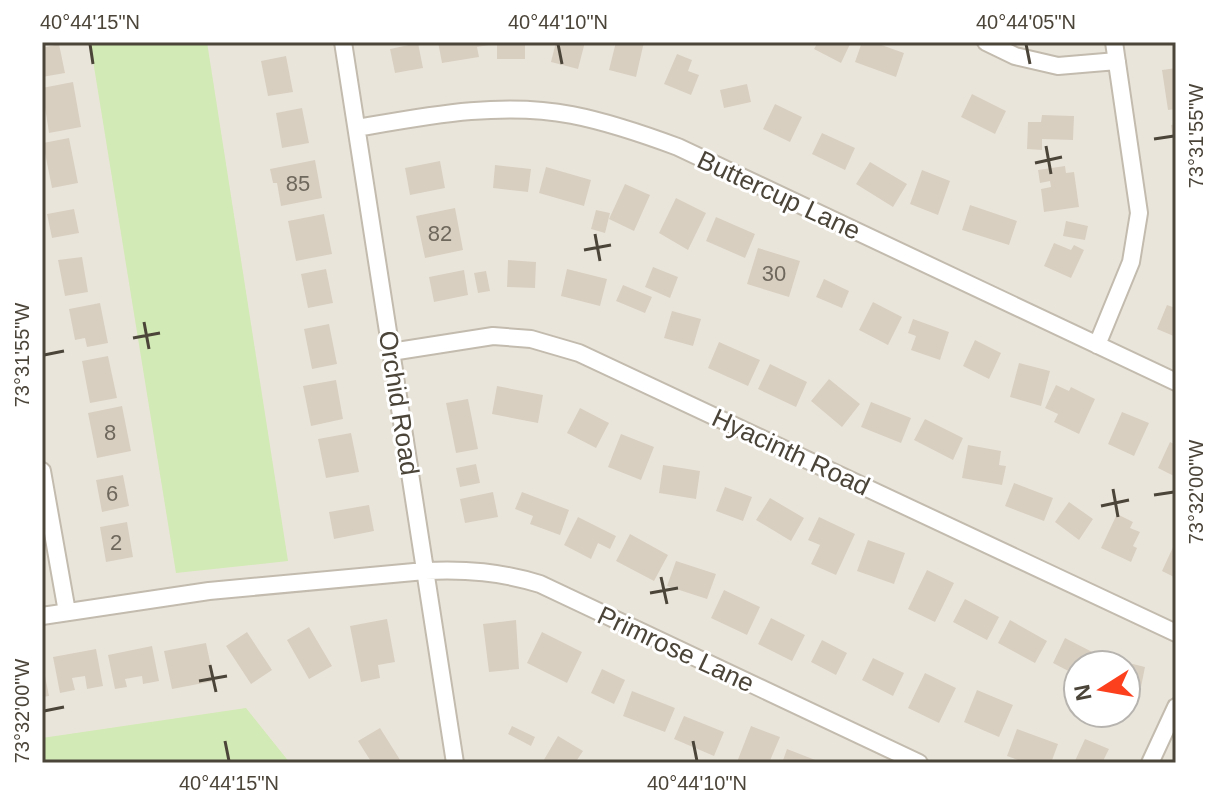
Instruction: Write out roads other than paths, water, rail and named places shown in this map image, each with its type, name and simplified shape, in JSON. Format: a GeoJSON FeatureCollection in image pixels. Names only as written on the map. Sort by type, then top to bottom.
{"type":"FeatureCollection","features":[{"type":"Feature","properties":{"kind":"street","name":"Orchid Road"},"geometry":{"type":"LineString","coordinates":[[343,42],[455,763]]}},
{"type":"Feature","properties":{"kind":"street"},"geometry":{"type":"LineString","coordinates":[[986,42],[1015,56],[1058,66],[1117,61]]}},
{"type":"Feature","properties":{"kind":"street"},"geometry":{"type":"LineString","coordinates":[[1097,345],[1131,262],[1139,213],[1114,42]]}},
{"type":"Feature","properties":{"kind":"street","name":"Buttercup Lane"},"geometry":{"type":"LineString","coordinates":[[357,128],[444,113],[524,110],[570,114],[632,130],[678,147],[1176,382]]}},
{"type":"Feature","properties":{"kind":"street","name":"Hyacinth Road"},"geometry":{"type":"LineString","coordinates":[[391,352],[493,336],[531,339],[579,353],[1176,633]]}},
{"type":"Feature","properties":{"kind":"street"},"geometry":{"type":"LineString","coordinates":[[42,471],[67,612]]}},
{"type":"Feature","properties":{"kind":"street","name":"Primrose Lane"},"geometry":{"type":"LineString","coordinates":[[42,616],[209,591],[425,571],[490,571],[540,584],[910,761]]}},
{"type":"Feature","properties":{"kind":"street"},"geometry":{"type":"LineString","coordinates":[[1150,763],[1176,707]]}}]}
